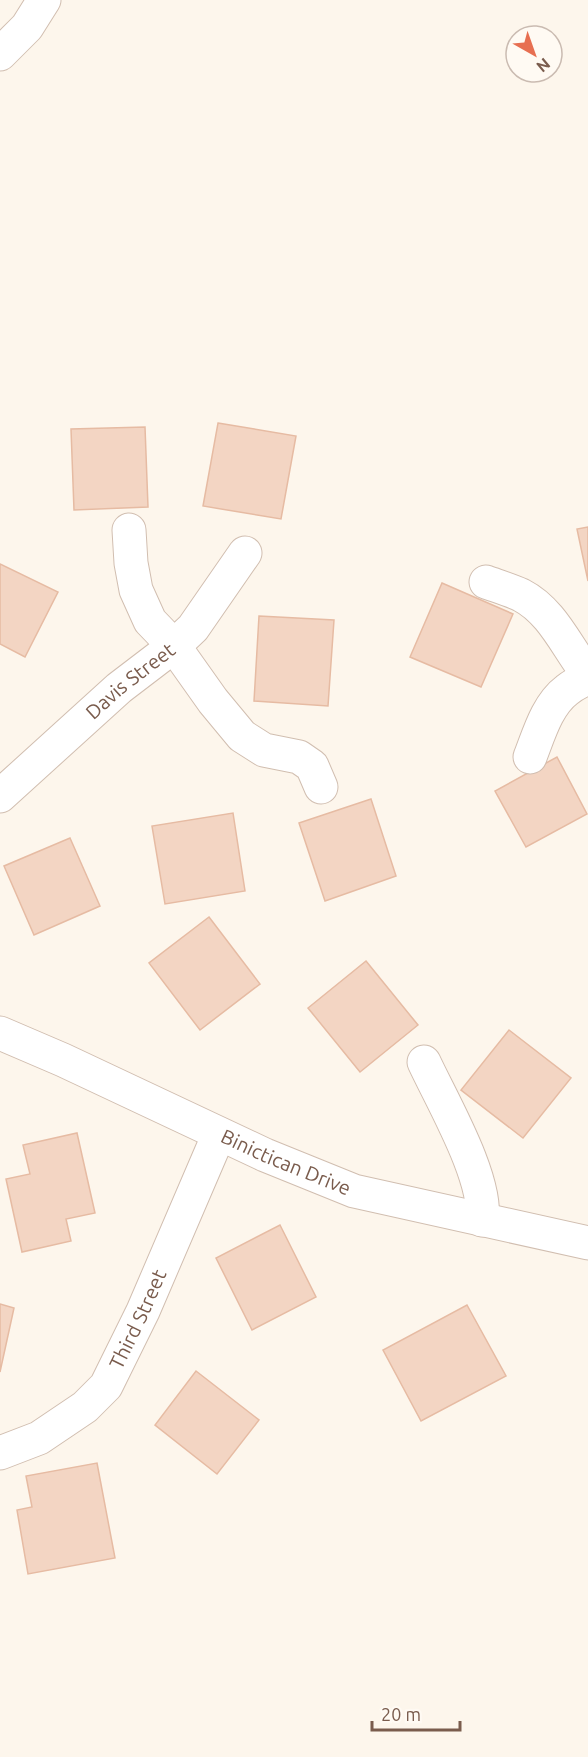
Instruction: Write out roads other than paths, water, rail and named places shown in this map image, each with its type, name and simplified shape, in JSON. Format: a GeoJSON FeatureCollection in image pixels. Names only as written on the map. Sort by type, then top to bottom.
{"type":"FeatureCollection","features":[{"type":"Feature","properties":{"kind":"street"},"geometry":{"type":"LineString","coordinates":[[0,54],[27,27],[44,0]]}},
{"type":"Feature","properties":{"kind":"street"},"geometry":{"type":"LineString","coordinates":[[129,530],[131,563],[136,590],[150,621],[174,646],[213,701],[242,736],[264,750],[299,757],[312,766],[321,787]]}},
{"type":"Feature","properties":{"kind":"street","name":"Davis Street"},"geometry":{"type":"LineString","coordinates":[[0,796],[119,688],[174,646],[193,628],[245,553]]}},
{"type":"Feature","properties":{"kind":"street"},"geometry":{"type":"LineString","coordinates":[[486,582],[522,596],[538,608],[553,622],[582,666],[588,671]]}},
{"type":"Feature","properties":{"kind":"street"},"geometry":{"type":"LineString","coordinates":[[530,757],[545,719],[556,702],[566,690],[588,678]]}},
{"type":"Feature","properties":{"kind":"street","name":"Binictican Drive"},"geometry":{"type":"LineString","coordinates":[[0,1033],[219,1134],[354,1191],[588,1244]]}},
{"type":"Feature","properties":{"kind":"street"},"geometry":{"type":"LineString","coordinates":[[424,1062],[474,1168],[484,1208],[482,1220]]}},
{"type":"Feature","properties":{"kind":"street","name":"Third Street"},"geometry":{"type":"LineString","coordinates":[[0,1453],[39,1438],[85,1407],[106,1386],[143,1311],[219,1134]]}}]}
